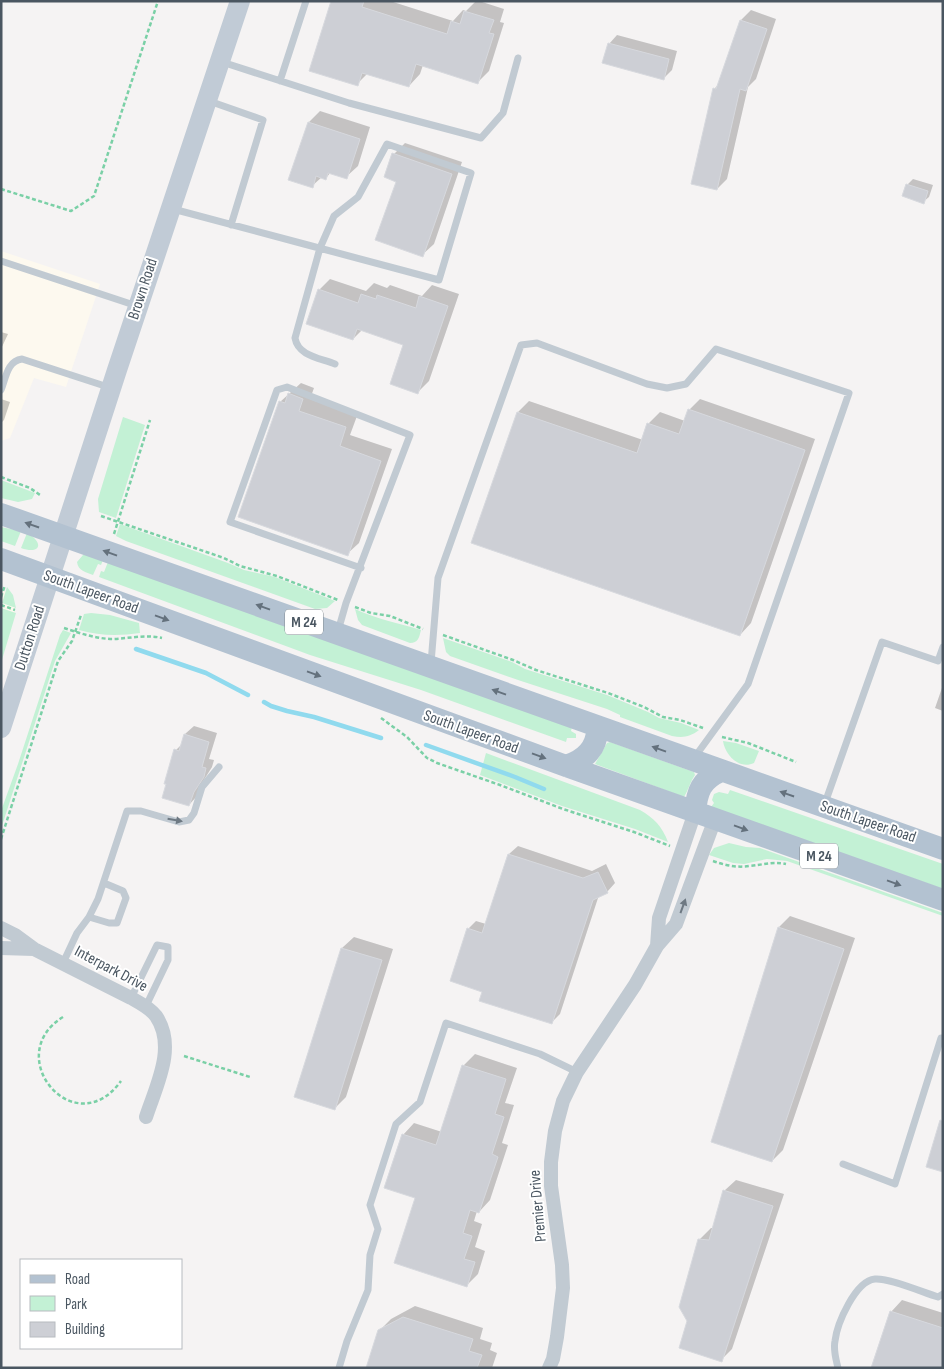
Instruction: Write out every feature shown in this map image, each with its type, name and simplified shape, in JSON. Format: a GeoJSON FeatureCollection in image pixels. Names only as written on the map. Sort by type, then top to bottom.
{"type":"FeatureCollection","features":[{"type":"Feature","properties":{"kind":"main road","name":"Brown Road"},"geometry":{"type":"LineString","coordinates":[[50,577],[240,1]]}},
{"type":"Feature","properties":{"kind":"main road","name":"South Lapeer Road"},"geometry":{"type":"LineString","coordinates":[[1,514],[943,849]]}},
{"type":"Feature","properties":{"kind":"main road","name":"South Lapeer Road"},"geometry":{"type":"LineString","coordinates":[[1,559],[566,766],[943,900]]}},
{"type":"Feature","properties":{"kind":"main road","name":"Dutton Road"},"geometry":{"type":"LineString","coordinates":[[1,728],[50,577]]}},
{"type":"Feature","properties":{"kind":"main road"},"geometry":{"type":"LineString","coordinates":[[566,766],[578,762],[592,750],[597,734],[596,727]]}},
{"type":"Feature","properties":{"kind":"main road"},"geometry":{"type":"LineString","coordinates":[[705,816],[701,788],[711,775],[721,771]]}},
{"type":"Feature","properties":{"kind":"street","name":"Premier Drive"},"geometry":{"type":"LineString","coordinates":[[657,946],[659,918],[705,816]]}},
{"type":"Feature","properties":{"kind":"street","name":"Premier Drive"},"geometry":{"type":"LineString","coordinates":[[549,1368],[553,1359],[557,1337],[563,1288],[562,1265],[551,1186],[551,1162],[555,1131],[563,1100],[577,1072],[635,985],[657,946],[676,924],[705,816]]}},
{"type":"Feature","properties":{"kind":"street","name":"Interpark Drive"},"geometry":{"type":"LineString","coordinates":[[1,928],[34,948],[146,1006],[155,1015],[162,1027],[166,1051],[146,1117]]}},
{"type":"Feature","properties":{"kind":"street","name":"Interpark Drive"},"geometry":{"type":"LineString","coordinates":[[1,948],[34,948]]}},
{"type":"Feature","properties":{"kind":"lane"},"geometry":{"type":"LineString","coordinates":[[280,81],[306,1]]}},
{"type":"Feature","properties":{"kind":"lane"},"geometry":{"type":"LineString","coordinates":[[220,61],[349,103],[482,138],[503,113],[518,58]]}},
{"type":"Feature","properties":{"kind":"lane"},"geometry":{"type":"LineString","coordinates":[[207,100],[264,120],[232,225]]}},
{"type":"Feature","properties":{"kind":"lane"},"geometry":{"type":"LineString","coordinates":[[170,209],[320,248],[439,280],[471,173],[387,144],[358,197],[334,216],[320,248],[295,338],[296,345],[301,351],[335,364]]}},
{"type":"Feature","properties":{"kind":"lane"},"geometry":{"type":"LineString","coordinates":[[1,261],[138,306]]}},
{"type":"Feature","properties":{"kind":"lane"},"geometry":{"type":"LineString","coordinates":[[431,667],[438,578],[521,345],[537,343],[647,384],[667,388],[686,384],[716,349],[849,393],[748,684],[692,760]]}},
{"type":"Feature","properties":{"kind":"lane"},"geometry":{"type":"LineString","coordinates":[[1,390],[5,370],[16,360],[22,359],[111,388]]}},
{"type":"Feature","properties":{"kind":"lane"},"geometry":{"type":"LineString","coordinates":[[337,634],[346,603],[360,568],[410,434],[288,387],[277,390],[230,522],[360,568]]}},
{"type":"Feature","properties":{"kind":"lane"},"geometry":{"type":"LineString","coordinates":[[824,807],[882,642],[938,661],[943,647]]}},
{"type":"Feature","properties":{"kind":"lane"},"geometry":{"type":"LineString","coordinates":[[63,963],[77,933],[89,917],[104,883],[127,810],[141,810],[179,822],[189,820],[194,813],[202,787],[219,768]]}},
{"type":"Feature","properties":{"kind":"lane"},"geometry":{"type":"LineString","coordinates":[[89,917],[109,923],[117,923],[126,898],[123,891],[104,883]]}},
{"type":"Feature","properties":{"kind":"lane"},"geometry":{"type":"LineString","coordinates":[[131,998],[157,945],[168,947],[168,960],[146,1006]]}},
{"type":"Feature","properties":{"kind":"lane"},"geometry":{"type":"LineString","coordinates":[[339,1368],[347,1341],[368,1290],[370,1255],[378,1229],[370,1205],[396,1124],[420,1102],[446,1023],[540,1054],[577,1072]]}},
{"type":"Feature","properties":{"kind":"lane"},"geometry":{"type":"LineString","coordinates":[[843,1164],[895,1184],[941,1038],[943,1038]]}},
{"type":"Feature","properties":{"kind":"lane"},"geometry":{"type":"LineString","coordinates":[[838,1368],[834,1341],[848,1304],[859,1288],[873,1279],[885,1280],[938,1297],[943,1294]]}},
{"type":"Feature","properties":{"kind":"path"},"geometry":{"type":"LineString","coordinates":[[1,189],[71,211],[94,196],[158,1]]}},
{"type":"Feature","properties":{"kind":"path"},"geometry":{"type":"LineString","coordinates":[[114,534],[150,420]]}},
{"type":"Feature","properties":{"kind":"path"},"geometry":{"type":"LineString","coordinates":[[1,478],[30,488],[40,495]]}},
{"type":"Feature","properties":{"kind":"path"},"geometry":{"type":"LineString","coordinates":[[101,516],[224,558],[240,566],[277,576],[370,613],[390,616],[536,670],[608,693],[644,707],[663,717],[680,720],[724,738],[748,744],[796,762]]}},
{"type":"Feature","properties":{"kind":"path"},"geometry":{"type":"LineString","coordinates":[[1,597],[5,585]]}},
{"type":"Feature","properties":{"kind":"path"},"geometry":{"type":"LineString","coordinates":[[1,605],[15,610]]}},
{"type":"Feature","properties":{"kind":"path"},"geometry":{"type":"LineString","coordinates":[[1,838],[58,660],[72,641],[81,615]]}},
{"type":"Feature","properties":{"kind":"path"},"geometry":{"type":"LineString","coordinates":[[64,628],[95,637],[110,639],[150,636],[164,639]]}},
{"type":"Feature","properties":{"kind":"path"},"geometry":{"type":"LineString","coordinates":[[377,717],[407,737],[427,758],[438,763],[670,846]]}},
{"type":"Feature","properties":{"kind":"path"},"geometry":{"type":"LineString","coordinates":[[707,859],[734,866],[750,866],[770,862],[789,865]]}},
{"type":"Feature","properties":{"kind":"path"},"geometry":{"type":"LineString","coordinates":[[62,1017],[46,1031],[38,1050],[39,1072],[48,1087],[65,1100],[75,1103],[86,1103],[106,1096],[115,1090],[121,1081]]}},
{"type":"Feature","properties":{"kind":"path"},"geometry":{"type":"LineString","coordinates":[[184,1056],[250,1078]]}},
{"type":"Feature","properties":{"kind":"shaded area"},"geometry":{"type":"Polygon","coordinates":[[[1,251],[100,284],[66,387],[34,378],[10,438],[1,441],[1,251]]]}},
{"type":"Feature","properties":{"kind":"shaded area"},"geometry":{"type":"Polygon","coordinates":[[[1,587],[11,596],[15,614],[1,663],[1,587]]]}},
{"type":"Feature","properties":{"kind":"green space"},"geometry":{"type":"Polygon","coordinates":[[[123,417],[145,425],[116,518],[99,512],[98,499],[123,417]]]}},
{"type":"Feature","properties":{"kind":"green space"},"geometry":{"type":"Polygon","coordinates":[[[1,480],[35,493],[32,499],[18,502],[1,498],[1,480]]]}},
{"type":"Feature","properties":{"kind":"green space"},"geometry":{"type":"Polygon","coordinates":[[[120,524],[244,570],[275,577],[335,601],[327,608],[315,609],[126,541],[116,536],[120,524]]]}},
{"type":"Feature","properties":{"kind":"green space"},"geometry":{"type":"Polygon","coordinates":[[[1,527],[21,531],[15,546],[1,541],[1,527]]]}},
{"type":"Feature","properties":{"kind":"green space"},"geometry":{"type":"Polygon","coordinates":[[[27,533],[38,544],[36,549],[27,550],[21,548],[27,533]]]}},
{"type":"Feature","properties":{"kind":"green space"},"geometry":{"type":"Polygon","coordinates":[[[83,555],[103,560],[101,565],[98,564],[93,575],[83,571],[78,565],[77,562],[83,555]]]}},
{"type":"Feature","properties":{"kind":"green space"},"geometry":{"type":"Polygon","coordinates":[[[108,562],[572,727],[571,731],[576,734],[576,738],[567,738],[566,742],[421,690],[310,655],[99,577],[101,571],[104,572],[108,562]]]}},
{"type":"Feature","properties":{"kind":"green space"},"geometry":{"type":"Polygon","coordinates":[[[7,587],[13,595],[16,608],[2,603],[7,587]]]}},
{"type":"Feature","properties":{"kind":"green space"},"geometry":{"type":"Polygon","coordinates":[[[1,608],[16,613],[1,663],[1,608]]]}},
{"type":"Feature","properties":{"kind":"green space"},"geometry":{"type":"Polygon","coordinates":[[[355,609],[421,630],[419,638],[415,642],[410,643],[362,625],[358,620],[355,609]]]}},
{"type":"Feature","properties":{"kind":"green space"},"geometry":{"type":"Polygon","coordinates":[[[84,614],[110,615],[139,623],[140,633],[110,635],[79,630],[84,614]]]}},
{"type":"Feature","properties":{"kind":"green space"},"geometry":{"type":"Polygon","coordinates":[[[63,630],[71,633],[55,661],[1,829],[1,811],[63,630]]]}},
{"type":"Feature","properties":{"kind":"green space"},"geometry":{"type":"Polygon","coordinates":[[[443,638],[512,662],[525,669],[607,695],[659,718],[681,723],[699,730],[686,736],[672,736],[620,717],[620,715],[607,709],[450,656],[446,652],[443,638]]]}},
{"type":"Feature","properties":{"kind":"green space"},"geometry":{"type":"Polygon","coordinates":[[[723,741],[736,743],[759,751],[754,763],[748,765],[738,763],[730,756],[723,741]]]}},
{"type":"Feature","properties":{"kind":"green space"},"geometry":{"type":"Polygon","coordinates":[[[610,742],[694,772],[695,775],[684,797],[595,764],[607,743],[610,742]]]}},
{"type":"Feature","properties":{"kind":"green space"},"geometry":{"type":"Polygon","coordinates":[[[486,753],[640,810],[657,823],[668,842],[635,829],[562,806],[480,775],[486,753]]]}},
{"type":"Feature","properties":{"kind":"green space"},"geometry":{"type":"Polygon","coordinates":[[[730,790],[943,864],[943,889],[711,807],[714,803],[712,800],[714,794],[719,792],[728,794],[730,790]]]}},
{"type":"Feature","properties":{"kind":"green space"},"geometry":{"type":"Polygon","coordinates":[[[729,843],[760,848],[943,913],[943,916],[787,861],[767,859],[744,864],[733,863],[709,855],[714,848],[729,843]]]}},
{"type":"Feature","properties":{"kind":"building"},"geometry":{"type":"Polygon","coordinates":[[[331,1],[364,1],[362,7],[447,34],[451,21],[460,24],[464,11],[494,20],[489,33],[494,34],[478,84],[416,64],[409,87],[362,73],[358,86],[309,71],[331,1]]]}},
{"type":"Feature","properties":{"kind":"building"},"geometry":{"type":"Polygon","coordinates":[[[740,20],[767,29],[746,91],[740,89],[717,190],[691,184],[713,88],[716,89],[740,20]]]}},
{"type":"Feature","properties":{"kind":"building"},"geometry":{"type":"Polygon","coordinates":[[[608,43],[669,59],[664,80],[602,63],[608,43]]]}},
{"type":"Feature","properties":{"kind":"building"},"geometry":{"type":"Polygon","coordinates":[[[308,122],[360,139],[347,179],[328,173],[326,180],[316,176],[313,188],[288,180],[308,122]]]}},
{"type":"Feature","properties":{"kind":"building"},"geometry":{"type":"Polygon","coordinates":[[[392,153],[452,174],[423,257],[375,240],[396,182],[384,177],[392,153]]]}},
{"type":"Feature","properties":{"kind":"building"},"geometry":{"type":"Polygon","coordinates":[[[906,184],[928,191],[924,204],[902,196],[906,184]]]}},
{"type":"Feature","properties":{"kind":"building"},"geometry":{"type":"Polygon","coordinates":[[[318,289],[358,303],[361,294],[376,299],[377,295],[416,308],[419,296],[448,306],[418,394],[390,384],[403,345],[357,329],[353,340],[306,324],[318,289]]]}},
{"type":"Feature","properties":{"kind":"building"},"geometry":{"type":"Polygon","coordinates":[[[288,393],[303,399],[299,411],[346,427],[340,446],[381,461],[348,556],[238,517],[279,401],[285,403],[288,393]]]}},
{"type":"Feature","properties":{"kind":"building"},"geometry":{"type":"Polygon","coordinates":[[[688,409],[805,450],[740,636],[471,543],[517,412],[637,453],[647,423],[679,434],[688,409]]]}},
{"type":"Feature","properties":{"kind":"building"},"geometry":{"type":"Polygon","coordinates":[[[184,734],[209,742],[202,767],[206,768],[204,777],[194,792],[189,806],[162,798],[174,749],[179,751],[184,734]]]}},
{"type":"Feature","properties":{"kind":"building"},"geometry":{"type":"Polygon","coordinates":[[[508,854],[583,878],[598,872],[608,893],[593,900],[552,1024],[479,1001],[482,992],[450,981],[467,928],[482,933],[508,854]]]}},
{"type":"Feature","properties":{"kind":"building"},"geometry":{"type":"Polygon","coordinates":[[[778,927],[844,949],[772,1162],[711,1142],[778,927]]]}},
{"type":"Feature","properties":{"kind":"building"},"geometry":{"type":"Polygon","coordinates":[[[341,948],[382,960],[335,1110],[294,1097],[341,948]]]}},
{"type":"Feature","properties":{"kind":"building"},"geometry":{"type":"Polygon","coordinates":[[[462,1065],[506,1079],[495,1114],[504,1117],[492,1154],[498,1157],[479,1213],[470,1210],[463,1233],[472,1236],[464,1259],[475,1262],[467,1287],[394,1263],[415,1198],[384,1188],[402,1134],[436,1145],[462,1065]]]}},
{"type":"Feature","properties":{"kind":"building"},"geometry":{"type":"Polygon","coordinates":[[[940,1120],[943,1121],[943,1172],[926,1167],[940,1120]]]}},
{"type":"Feature","properties":{"kind":"building"},"geometry":{"type":"Polygon","coordinates":[[[723,1190],[773,1206],[722,1362],[679,1348],[687,1321],[679,1307],[698,1239],[709,1240],[723,1190]]]}},
{"type":"Feature","properties":{"kind":"building"},"geometry":{"type":"Polygon","coordinates":[[[890,1311],[943,1328],[943,1368],[871,1368],[890,1311]]]}},
{"type":"Feature","properties":{"kind":"building"},"geometry":{"type":"Polygon","coordinates":[[[403,1317],[473,1339],[469,1351],[482,1355],[477,1368],[366,1368],[378,1330],[403,1317]]]}},
{"type":"Feature","properties":{"kind":"waterway"},"geometry":{"type":"LineString","coordinates":[[136,649],[206,673],[248,695]]}},
{"type":"Feature","properties":{"kind":"waterway"},"geometry":{"type":"LineString","coordinates":[[264,702],[287,711],[314,717],[381,738]]}},
{"type":"Feature","properties":{"kind":"waterway"},"geometry":{"type":"LineString","coordinates":[[426,745],[544,789]]}}]}
